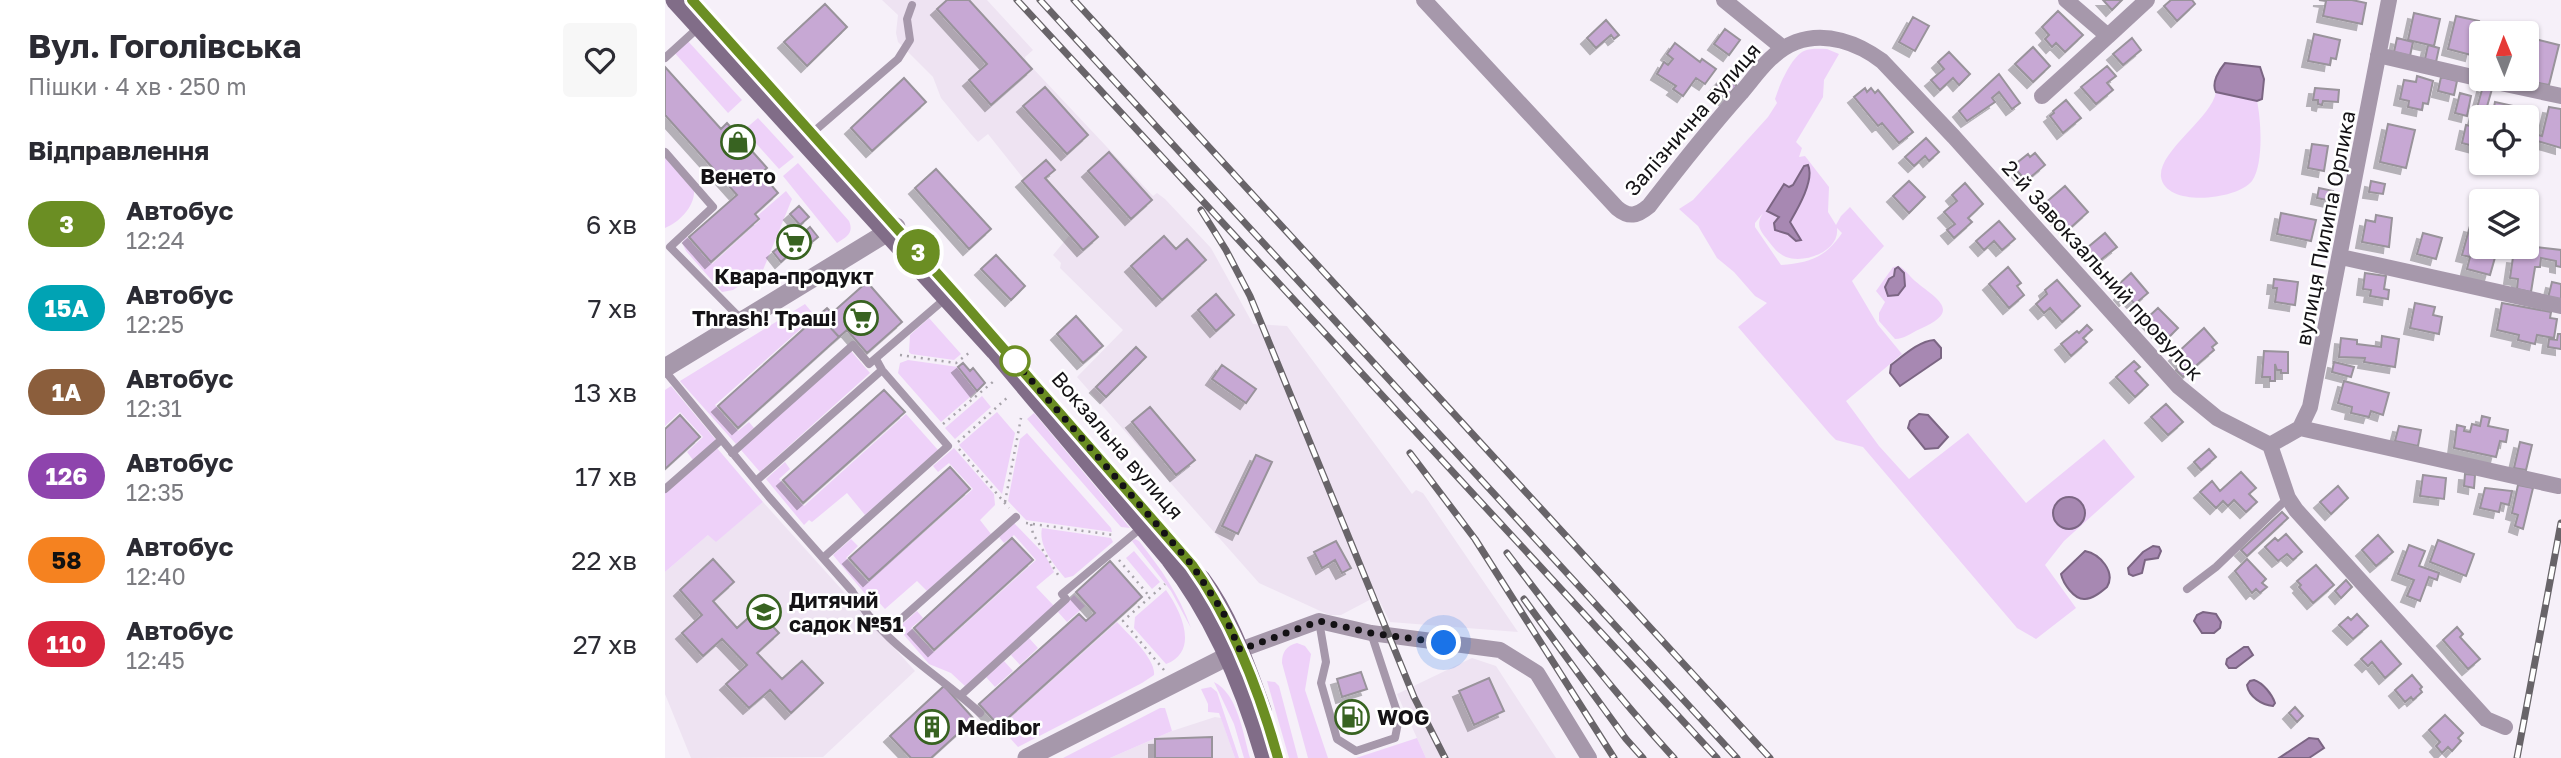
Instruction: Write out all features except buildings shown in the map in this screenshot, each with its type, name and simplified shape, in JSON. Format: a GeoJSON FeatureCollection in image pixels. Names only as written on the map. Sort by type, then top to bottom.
{"type":"FeatureCollection","features":[{"type":"Feature","properties":{"kind":"main road","name":"Вокзальна вулиця"},"geometry":{"type":"LineString","coordinates":[[675,0],[1112,471],[1192,565],[1223,612],[1233,652]]}},
{"type":"Feature","properties":{"kind":"main road","name":"Вокзальна вулиця"},"geometry":{"type":"LineString","coordinates":[[692,0],[811,134],[946,298],[995,351],[1143,526],[1187,580],[1233,652]]}},
{"type":"Feature","properties":{"kind":"main road"},"geometry":{"type":"LineString","coordinates":[[1233,652],[1265,758]]}},
{"type":"Feature","properties":{"kind":"main road"},"geometry":{"type":"LineString","coordinates":[[1233,652],[1278,758]]}},
{"type":"Feature","properties":{"kind":"street","name":"Залізнична вулиця"},"geometry":{"type":"LineString","coordinates":[[1425,0],[1624,214],[1633,215],[1649,206],[1729,107],[1783,48]]}},
{"type":"Feature","properties":{"kind":"street"},"geometry":{"type":"LineString","coordinates":[[1724,0],[1783,48]]}},
{"type":"Feature","properties":{"kind":"street"},"geometry":{"type":"LineString","coordinates":[[2066,0],[2108,36]]}},
{"type":"Feature","properties":{"kind":"street"},"geometry":{"type":"LineString","coordinates":[[2042,96],[2147,0]]}},
{"type":"Feature","properties":{"kind":"street","name":"вулиця Пилипа Орлика"},"geometry":{"type":"LineString","coordinates":[[2300,428],[2310,407],[2318,378],[2389,0]]}},
{"type":"Feature","properties":{"kind":"street","name":"2-й Завокзальний провулок"},"geometry":{"type":"LineString","coordinates":[[1783,48],[1798,41],[1834,39],[1861,48],[1882,61],[2178,386],[2217,418],[2270,445]]}},
{"type":"Feature","properties":{"kind":"street"},"geometry":{"type":"LineString","coordinates":[[2378,55],[2469,76]]}},
{"type":"Feature","properties":{"kind":"street"},"geometry":{"type":"LineString","coordinates":[[2538,91],[2561,96]]}},
{"type":"Feature","properties":{"kind":"street"},"geometry":{"type":"LineString","coordinates":[[665,370],[891,230]]}},
{"type":"Feature","properties":{"kind":"street"},"geometry":{"type":"LineString","coordinates":[[2341,257],[2561,306]]}},
{"type":"Feature","properties":{"kind":"street"},"geometry":{"type":"LineString","coordinates":[[2505,727],[2486,719],[2288,498],[2270,445],[2300,428],[2558,486]]}},
{"type":"Feature","properties":{"kind":"street"},"geometry":{"type":"LineString","coordinates":[[1027,758],[1233,652],[1319,621],[1371,633],[1500,650],[1537,673],[1589,758]]}},
{"type":"Feature","properties":{"kind":"lane"},"geometry":{"type":"LineString","coordinates":[[811,134],[898,59],[910,40],[907,19],[912,5]]}},
{"type":"Feature","properties":{"kind":"lane"},"geometry":{"type":"LineString","coordinates":[[665,58],[699,27]]}},
{"type":"Feature","properties":{"kind":"lane"},"geometry":{"type":"LineString","coordinates":[[665,152],[713,207],[670,247],[743,321]]}},
{"type":"Feature","properties":{"kind":"lane"},"geometry":{"type":"LineString","coordinates":[[732,453],[853,345],[869,364],[946,298]]}},
{"type":"Feature","properties":{"kind":"lane"},"geometry":{"type":"LineString","coordinates":[[823,558],[948,446],[882,370],[879,356]]}},
{"type":"Feature","properties":{"kind":"lane"},"geometry":{"type":"LineString","coordinates":[[665,370],[732,453],[852,591],[862,608],[885,635],[980,713]]}},
{"type":"Feature","properties":{"kind":"lane"},"geometry":{"type":"LineString","coordinates":[[756,481],[882,370]]}},
{"type":"Feature","properties":{"kind":"lane"},"geometry":{"type":"LineString","coordinates":[[665,489],[721,439]]}},
{"type":"Feature","properties":{"kind":"lane"},"geometry":{"type":"LineString","coordinates":[[2187,589],[2216,566],[2288,498]]}},
{"type":"Feature","properties":{"kind":"lane"},"geometry":{"type":"LineString","coordinates":[[891,628],[1016,517]]}},
{"type":"Feature","properties":{"kind":"lane"},"geometry":{"type":"LineString","coordinates":[[961,695],[1066,599],[1062,594],[1143,526]]}},
{"type":"Feature","properties":{"kind":"lane"},"geometry":{"type":"LineString","coordinates":[[1319,621],[1326,662],[1321,683],[1337,739],[1356,751],[1395,738],[1399,718],[1371,633]]}},
{"type":"Feature","properties":{"kind":"path"},"geometry":{"type":"LineString","coordinates":[[879,356],[956,363],[969,353]]}},
{"type":"Feature","properties":{"kind":"path"},"geometry":{"type":"LineString","coordinates":[[935,431],[993,381]]}},
{"type":"Feature","properties":{"kind":"path"},"geometry":{"type":"LineString","coordinates":[[1008,397],[955,444],[1021,523],[1124,536]]}},
{"type":"Feature","properties":{"kind":"path"},"geometry":{"type":"LineString","coordinates":[[1005,502],[1021,418]]}},
{"type":"Feature","properties":{"kind":"path"},"geometry":{"type":"LineString","coordinates":[[1031,524],[1033,534],[1067,590]]}},
{"type":"Feature","properties":{"kind":"path"},"geometry":{"type":"LineString","coordinates":[[1112,552],[1150,597]]}},
{"type":"Feature","properties":{"kind":"path"},"geometry":{"type":"LineString","coordinates":[[1164,671],[1123,621],[1165,584]]}},
{"type":"Feature","properties":{"kind":"shaded area"},"geometry":{"type":"Polygon","coordinates":[[[882,0],[987,0],[1033,50],[1025,57],[1026,61],[1153,196],[1157,193],[1165,199],[1211,248],[1253,324],[1287,326],[1412,494],[1416,490],[1423,493],[1518,632],[1390,622],[1377,596],[1341,615],[1329,615],[1259,583],[1077,377],[1123,330],[1060,268],[1061,263],[1053,255],[1073,231],[1023,178],[988,134],[978,142],[941,98],[933,77],[898,42],[898,15],[882,0]]]}},
{"type":"Feature","properties":{"kind":"shaded area"},"geometry":{"type":"Polygon","coordinates":[[[686,39],[742,100],[728,113],[673,51],[686,39]]]}},
{"type":"Feature","properties":{"kind":"shaded area"},"geometry":{"type":"Polygon","coordinates":[[[1827,49],[1839,54],[1824,80],[1823,97],[1796,142],[1802,148],[1799,157],[1805,156],[1829,187],[1828,212],[1836,225],[1850,207],[1884,246],[1852,281],[1878,325],[1902,354],[1846,401],[1879,446],[1909,479],[1968,433],[2026,503],[2104,439],[2135,477],[2064,541],[2045,565],[2076,608],[2036,639],[2017,628],[1863,447],[1836,440],[1738,327],[1767,303],[1755,296],[1734,272],[1717,258],[1698,226],[1679,209],[1693,200],[1768,117],[1777,103],[1775,99],[1790,65],[1799,54],[1807,50],[1827,49]],[[1763,213],[1755,227],[1781,265],[1801,263],[1816,257],[1830,248],[1842,233],[1837,228],[1833,243],[1820,254],[1802,259],[1786,257],[1775,249],[1761,231],[1759,223],[1763,213]]]}},
{"type":"Feature","properties":{"kind":"shaded area"},"geometry":{"type":"Polygon","coordinates":[[[2225,63],[2260,67],[2264,79],[2262,99],[2257,101],[2216,92],[2215,81],[2225,63]]]}},
{"type":"Feature","properties":{"kind":"shaded area"},"geometry":{"type":"Polygon","coordinates":[[[2216,92],[2257,101],[2261,142],[2256,173],[2244,188],[2232,193],[2203,198],[2175,193],[2166,187],[2161,177],[2162,167],[2168,156],[2205,113],[2216,92]]]}},
{"type":"Feature","properties":{"kind":"shaded area"},"geometry":{"type":"Polygon","coordinates":[[[758,118],[794,157],[779,169],[744,130],[758,118]]]}},
{"type":"Feature","properties":{"kind":"shaded area"},"geometry":{"type":"Polygon","coordinates":[[[665,157],[694,191],[694,197],[685,213],[665,228],[665,157]]]}},
{"type":"Feature","properties":{"kind":"shaded area"},"geometry":{"type":"Polygon","coordinates":[[[798,163],[849,221],[849,234],[837,243],[783,176],[798,163]]]}},
{"type":"Feature","properties":{"kind":"shaded area"},"geometry":{"type":"Polygon","coordinates":[[[1808,165],[1810,171],[1807,186],[1790,222],[1801,240],[1796,241],[1788,234],[1775,230],[1774,223],[1779,217],[1767,211],[1784,184],[1789,187],[1793,185],[1804,166],[1808,165]]]}},
{"type":"Feature","properties":{"kind":"shaded area"},"geometry":{"type":"Polygon","coordinates":[[[786,191],[792,199],[763,270],[733,290],[722,292],[686,251],[682,243],[686,236],[712,264],[760,220],[757,216],[786,191]]]}},
{"type":"Feature","properties":{"kind":"shaded area"},"geometry":{"type":"Polygon","coordinates":[[[1899,266],[1938,300],[1943,311],[1933,323],[1895,339],[1879,321],[1879,313],[1885,302],[1876,291],[1893,267],[1899,266]]]}},
{"type":"Feature","properties":{"kind":"shaded area"},"geometry":{"type":"Polygon","coordinates":[[[1898,267],[1904,273],[1905,286],[1898,295],[1888,296],[1885,287],[1898,267]]]}},
{"type":"Feature","properties":{"kind":"shaded area"},"geometry":{"type":"Polygon","coordinates":[[[805,304],[815,316],[715,405],[738,431],[749,422],[754,428],[736,444],[680,381],[805,304]]]}},
{"type":"Feature","properties":{"kind":"shaded area"},"geometry":{"type":"Polygon","coordinates":[[[929,318],[961,354],[954,360],[909,352],[910,335],[929,318]]]}},
{"type":"Feature","properties":{"kind":"shaded area"},"geometry":{"type":"Polygon","coordinates":[[[1934,340],[1941,348],[1941,358],[1900,386],[1890,373],[1891,365],[1917,346],[1934,340]]]}},
{"type":"Feature","properties":{"kind":"shaded area"},"geometry":{"type":"Polygon","coordinates":[[[851,351],[870,373],[760,472],[741,450],[851,351]]]}},
{"type":"Feature","properties":{"kind":"shaded area"},"geometry":{"type":"Polygon","coordinates":[[[908,360],[958,367],[977,391],[941,422],[898,373],[900,363],[908,360]]]}},
{"type":"Feature","properties":{"kind":"shaded area"},"geometry":{"type":"Polygon","coordinates":[[[671,386],[716,440],[693,460],[687,452],[703,437],[680,412],[665,426],[665,390],[671,386]]]}},
{"type":"Feature","properties":{"kind":"shaded area"},"geometry":{"type":"Polygon","coordinates":[[[982,396],[991,407],[955,439],[945,428],[982,396]]]}},
{"type":"Feature","properties":{"kind":"shaded area"},"geometry":{"type":"Polygon","coordinates":[[[997,412],[1015,433],[1002,494],[959,445],[997,412]]]}},
{"type":"Feature","properties":{"kind":"shaded area"},"geometry":{"type":"Polygon","coordinates":[[[1034,413],[1130,528],[1121,527],[1027,419],[1034,413]]]}},
{"type":"Feature","properties":{"kind":"shaded area"},"geometry":{"type":"Polygon","coordinates":[[[906,414],[938,450],[865,515],[847,493],[812,522],[809,520],[804,525],[766,479],[785,462],[790,469],[779,479],[804,506],[906,414]]]}},
{"type":"Feature","properties":{"kind":"shaded area"},"geometry":{"type":"Polygon","coordinates":[[[1919,414],[1928,415],[1948,437],[1938,448],[1925,449],[1908,428],[1910,421],[1919,414]]]}},
{"type":"Feature","properties":{"kind":"shaded area"},"geometry":{"type":"Polygon","coordinates":[[[1027,433],[1112,532],[1026,520],[1008,501],[1020,439],[1027,433]]]}},
{"type":"Feature","properties":{"kind":"shaded area"},"geometry":{"type":"Polygon","coordinates":[[[717,448],[763,502],[716,542],[708,535],[665,572],[665,493],[717,448]]]}},
{"type":"Feature","properties":{"kind":"shaded area"},"geometry":{"type":"Polygon","coordinates":[[[954,448],[994,494],[995,505],[980,520],[991,534],[927,591],[917,581],[885,609],[875,598],[871,601],[833,555],[851,539],[858,546],[846,558],[868,582],[973,489],[949,463],[938,472],[933,466],[954,448]]]}},
{"type":"Feature","properties":{"kind":"shaded area"},"geometry":{"type":"Polygon","coordinates":[[[2069,497],[2080,502],[2085,513],[2080,524],[2069,529],[2058,524],[2053,513],[2058,502],[2069,497]]]}},
{"type":"Feature","properties":{"kind":"shaded area","name":"Дитячий садок №51"},"geometry":{"type":"Polygon","coordinates":[[[763,502],[915,671],[823,757],[691,758],[665,694],[665,572],[709,534],[716,541],[763,502]]]}},
{"type":"Feature","properties":{"kind":"shaded area"},"geometry":{"type":"Polygon","coordinates":[[[1014,523],[1045,555],[1054,572],[1036,587],[1054,606],[965,686],[951,673],[929,664],[898,628],[917,611],[923,618],[911,628],[934,652],[1036,560],[1014,535],[1004,543],[999,537],[1014,523]]]}},
{"type":"Feature","properties":{"kind":"shaded area"},"geometry":{"type":"Polygon","coordinates":[[[1042,528],[1111,538],[1113,542],[1073,576],[1065,578],[1042,542],[1042,528]]]}},
{"type":"Feature","properties":{"kind":"shaded area"},"geometry":{"type":"Polygon","coordinates":[[[1135,539],[1169,582],[1191,628],[1171,591],[1132,541],[1135,539]]]}},
{"type":"Feature","properties":{"kind":"shaded area"},"geometry":{"type":"Polygon","coordinates":[[[2153,546],[2159,547],[2161,551],[2158,558],[2145,560],[2142,573],[2133,576],[2129,574],[2128,568],[2143,552],[2153,546]]]}},
{"type":"Feature","properties":{"kind":"shaded area"},"geometry":{"type":"Polygon","coordinates":[[[1134,551],[1160,582],[1152,589],[1126,558],[1134,551]]]}},
{"type":"Feature","properties":{"kind":"shaded area"},"geometry":{"type":"Polygon","coordinates":[[[2085,551],[2105,564],[2109,581],[2107,587],[2094,597],[2081,599],[2073,594],[2061,574],[2085,551]]]}},
{"type":"Feature","properties":{"kind":"shaded area"},"geometry":{"type":"Polygon","coordinates":[[[1166,590],[1182,619],[1185,640],[1176,658],[1166,664],[1134,628],[1135,617],[1166,590]]]}},
{"type":"Feature","properties":{"kind":"shaded area"},"geometry":{"type":"Polygon","coordinates":[[[1074,595],[1085,606],[1067,622],[1058,612],[1074,595]]]}},
{"type":"Feature","properties":{"kind":"shaded area"},"geometry":{"type":"Polygon","coordinates":[[[2203,612],[2216,614],[2221,622],[2220,628],[2214,633],[2202,633],[2194,621],[2197,615],[2203,612]]]}},
{"type":"Feature","properties":{"kind":"shaded area"},"geometry":{"type":"Polygon","coordinates":[[[1117,622],[1146,654],[1154,675],[1018,747],[1000,727],[1117,622]]]}},
{"type":"Feature","properties":{"kind":"shaded area"},"geometry":{"type":"Polygon","coordinates":[[[1029,638],[1038,648],[1020,665],[1011,655],[1029,638]]]}},
{"type":"Feature","properties":{"kind":"shaded area"},"geometry":{"type":"Polygon","coordinates":[[[1297,643],[1305,646],[1311,654],[1305,690],[1328,758],[1308,758],[1282,663],[1285,650],[1297,643]]]}},
{"type":"Feature","properties":{"kind":"shaded area"},"geometry":{"type":"Polygon","coordinates":[[[2248,647],[2253,655],[2236,668],[2229,668],[2227,659],[2248,647]]]}},
{"type":"Feature","properties":{"kind":"shaded area"},"geometry":{"type":"Polygon","coordinates":[[[1472,658],[1496,666],[1556,758],[1426,758],[1397,694],[1472,658]]]}},
{"type":"Feature","properties":{"kind":"shaded area"},"geometry":{"type":"Polygon","coordinates":[[[1004,661],[1013,671],[995,687],[986,677],[1004,661]]]}},
{"type":"Feature","properties":{"kind":"shaded area"},"geometry":{"type":"Polygon","coordinates":[[[2254,680],[2269,693],[2275,703],[2273,706],[2260,702],[2250,693],[2247,685],[2254,680]]]}},
{"type":"Feature","properties":{"kind":"shaded area"},"geometry":{"type":"Polygon","coordinates":[[[1267,681],[1275,682],[1279,686],[1298,758],[1289,758],[1267,681]]]}},
{"type":"Feature","properties":{"kind":"shaded area"},"geometry":{"type":"Polygon","coordinates":[[[1214,682],[1229,696],[1234,705],[1250,758],[1244,758],[1234,724],[1214,682]]]}},
{"type":"Feature","properties":{"kind":"shaded area"},"geometry":{"type":"Polygon","coordinates":[[[1211,687],[1217,692],[1239,758],[1235,758],[1219,713],[1208,712],[1208,704],[1201,689],[1211,687]]]}},
{"type":"Feature","properties":{"kind":"shaded area"},"geometry":{"type":"Polygon","coordinates":[[[1160,708],[1165,708],[1172,731],[1110,758],[1063,758],[1160,708]]]}},
{"type":"Feature","properties":{"kind":"shaded area"},"geometry":{"type":"Polygon","coordinates":[[[1215,717],[1221,718],[1235,758],[1110,758],[1172,731],[1215,717]]]}},
{"type":"Feature","properties":{"kind":"shaded area"},"geometry":{"type":"Polygon","coordinates":[[[1417,738],[1426,758],[1356,758],[1417,738]]]}},
{"type":"Feature","properties":{"kind":"shaded area"},"geometry":{"type":"Polygon","coordinates":[[[2309,738],[2318,739],[2324,748],[2309,758],[2279,758],[2309,738]]]}},
{"type":"Feature","properties":{"kind":"railway"},"geometry":{"type":"LineString","coordinates":[[1017,0],[1717,758]]}},
{"type":"Feature","properties":{"kind":"railway"},"geometry":{"type":"LineString","coordinates":[[1040,0],[1737,758]]}},
{"type":"Feature","properties":{"kind":"railway"},"geometry":{"type":"LineString","coordinates":[[1074,0],[1770,758]]}},
{"type":"Feature","properties":{"kind":"railway"},"geometry":{"type":"LineString","coordinates":[[1201,210],[1250,296],[1414,697],[1445,758]]}},
{"type":"Feature","properties":{"kind":"railway"},"geometry":{"type":"LineString","coordinates":[[1410,453],[1475,539],[1614,758]]}},
{"type":"Feature","properties":{"kind":"railway"},"geometry":{"type":"LineString","coordinates":[[2517,758],[2561,523]]}},
{"type":"Feature","properties":{"kind":"railway"},"geometry":{"type":"LineString","coordinates":[[1507,553],[1609,683],[1674,758]]}},
{"type":"Feature","properties":{"kind":"railway"},"geometry":{"type":"LineString","coordinates":[[1524,599],[1626,739],[1643,758]]}},
{"type":"Feature","properties":{"kind":"bus line","name":"3"},"geometry":{"type":"LineString","coordinates":[[692,0],[961,300],[1192,565],[1223,612],[1240,650],[1278,758]]}},
{"type":"Feature","properties":{"kind":"place","name":"Венето"},"geometry":{"type":"Point","coordinates":[738,142]}},
{"type":"Feature","properties":{"kind":"place","name":"Квара-продукт"},"geometry":{"type":"Point","coordinates":[794,242]}},
{"type":"Feature","properties":{"kind":"place","name":"Thrash! Траш!"},"geometry":{"type":"Point","coordinates":[861,318]}},
{"type":"Feature","properties":{"kind":"place","name":"Дитячий садок №51"},"geometry":{"type":"Point","coordinates":[764,612]}},
{"type":"Feature","properties":{"kind":"place","name":"WOG"},"geometry":{"type":"Point","coordinates":[1352,717]}},
{"type":"Feature","properties":{"kind":"place","name":"Medibor"},"geometry":{"type":"Point","coordinates":[932,727]}},
{"type":"Feature","properties":{"kind":"route"},"geometry":{"type":"LineString","coordinates":[[1015,361],[1011,357],[1192,565],[1223,612],[1240,650],[1319,621],[1371,633],[1444,643]]}}]}
